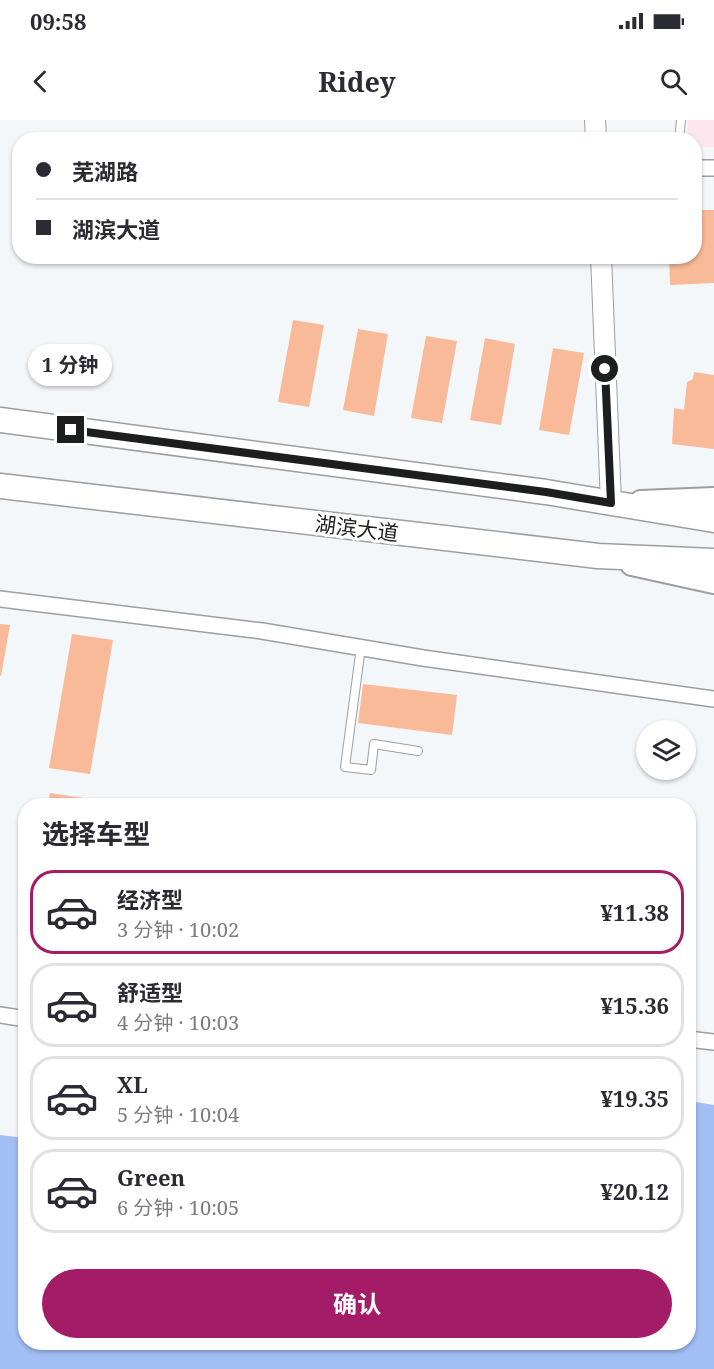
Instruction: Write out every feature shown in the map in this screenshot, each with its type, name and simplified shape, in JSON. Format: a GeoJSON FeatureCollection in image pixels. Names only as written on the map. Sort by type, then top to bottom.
{"type":"FeatureCollection","features":[{"type":"Feature","properties":{"kind":"main road"},"geometry":{"type":"LineString","coordinates":[[0,420],[534,491],[714,520]]}},
{"type":"Feature","properties":{"kind":"main road","name":"湖滨大道"},"geometry":{"type":"LineString","coordinates":[[0,486],[598,556],[714,561]]}},
{"type":"Feature","properties":{"kind":"main road"},"geometry":{"type":"LineString","coordinates":[[611,503],[714,499]]}},
{"type":"Feature","properties":{"kind":"main road"},"geometry":{"type":"LineString","coordinates":[[598,556],[714,582]]}},
{"type":"Feature","properties":{"kind":"street"},"geometry":{"type":"LineString","coordinates":[[601,264],[611,503]]}},
{"type":"Feature","properties":{"kind":"street"},"geometry":{"type":"LineString","coordinates":[[0,599],[262,630],[361,647],[714,699]]}},
{"type":"Feature","properties":{"kind":"street"},"geometry":{"type":"LineString","coordinates":[[0,1015],[18,1018]]}},
{"type":"Feature","properties":{"kind":"street"},"geometry":{"type":"LineString","coordinates":[[696,1040],[714,1042]]}},
{"type":"Feature","properties":{"kind":"lane"},"geometry":{"type":"LineString","coordinates":[[361,647],[345,767],[371,770],[375,744],[418,751]]}},
{"type":"Feature","properties":{"kind":"shaded area"},"geometry":{"type":"Polygon","coordinates":[[[688,120],[714,120],[714,147],[702,147],[702,132],[687,132],[688,120]]]}},
{"type":"Feature","properties":{"kind":"water"},"geometry":{"type":"Polygon","coordinates":[[[696,1102],[714,1105],[714,1369],[0,1369],[0,1135],[18,1137],[18,1350],[696,1350],[696,1102]]]}},
{"type":"Feature","properties":{"kind":"building"},"geometry":{"type":"Polygon","coordinates":[[[702,210],[714,210],[714,283],[670,285],[669,264],[702,264],[702,210]]]}},
{"type":"Feature","properties":{"kind":"building"},"geometry":{"type":"Polygon","coordinates":[[[293,320],[324,325],[309,407],[278,402],[293,320]]]}},
{"type":"Feature","properties":{"kind":"building"},"geometry":{"type":"Polygon","coordinates":[[[358,329],[388,334],[374,416],[343,410],[358,329]]]}},
{"type":"Feature","properties":{"kind":"building"},"geometry":{"type":"Polygon","coordinates":[[[426,336],[457,341],[442,423],[411,418],[426,336]]]}},
{"type":"Feature","properties":{"kind":"building"},"geometry":{"type":"Polygon","coordinates":[[[485,338],[515,344],[501,425],[470,420],[485,338]]]}},
{"type":"Feature","properties":{"kind":"building"},"geometry":{"type":"Polygon","coordinates":[[[553,348],[584,353],[569,435],[539,430],[553,348]]]}},
{"type":"Feature","properties":{"kind":"building"},"geometry":{"type":"Polygon","coordinates":[[[694,372],[714,375],[714,449],[672,444],[674,408],[684,410],[687,382],[693,379],[694,372]]]}},
{"type":"Feature","properties":{"kind":"building"},"geometry":{"type":"Polygon","coordinates":[[[0,624],[10,625],[1,676],[0,676],[0,624]]]}},
{"type":"Feature","properties":{"kind":"building"},"geometry":{"type":"Polygon","coordinates":[[[72,634],[113,640],[90,774],[49,768],[72,634]]]}},
{"type":"Feature","properties":{"kind":"building"},"geometry":{"type":"Polygon","coordinates":[[[363,684],[457,695],[452,735],[358,723],[363,684]]]}},
{"type":"Feature","properties":{"kind":"building"},"geometry":{"type":"Polygon","coordinates":[[[50,793],[84,798],[49,798],[50,793]]]}},
{"type":"Feature","properties":{"kind":"route"},"geometry":{"type":"LineString","coordinates":[[71,430],[546,492],[611,503],[605,369]]}}]}
